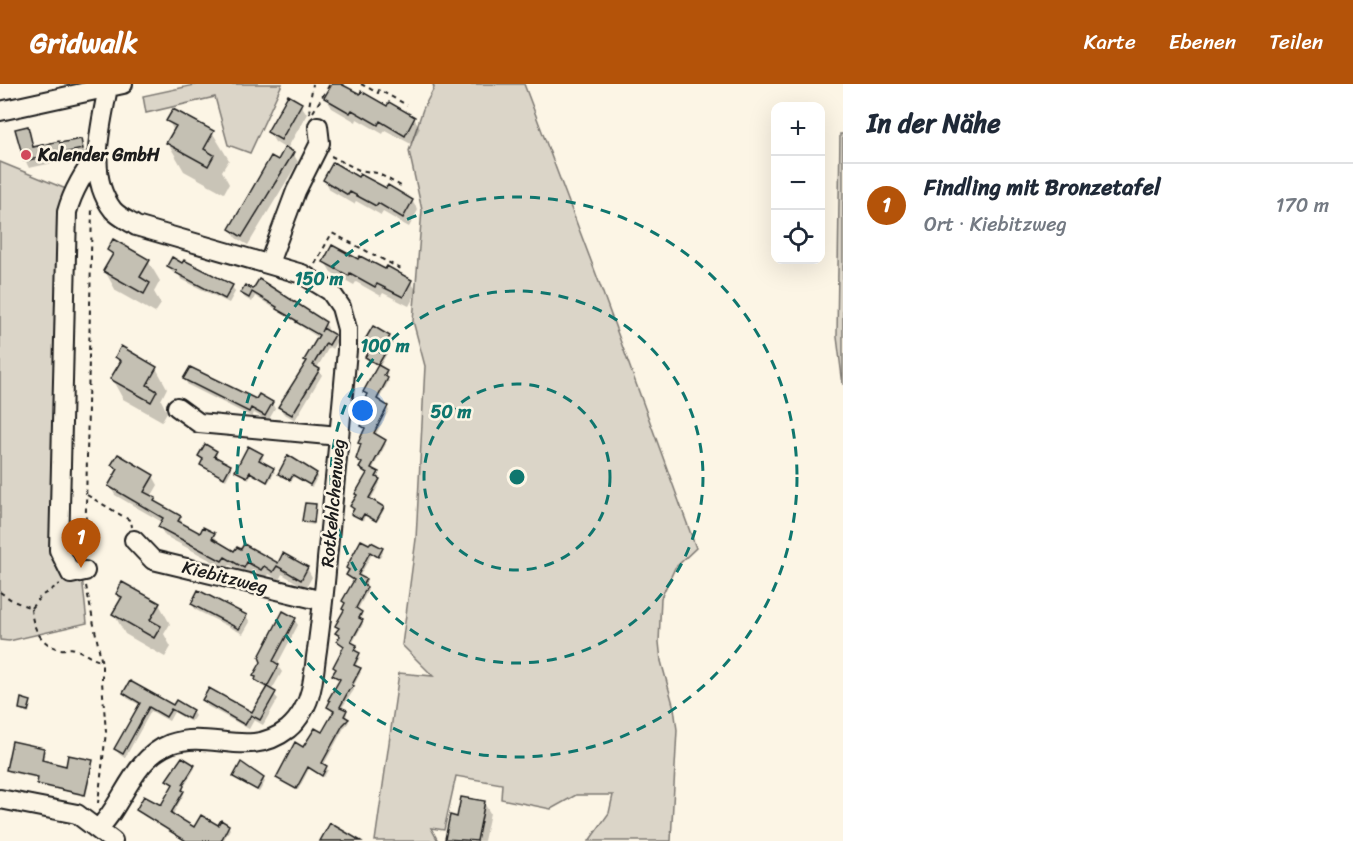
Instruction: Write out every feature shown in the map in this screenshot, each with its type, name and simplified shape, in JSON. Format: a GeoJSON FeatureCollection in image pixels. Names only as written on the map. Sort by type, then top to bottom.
{"type":"FeatureCollection","features":[{"type":"Feature","properties":{"kind":"street"},"geometry":{"type":"LineString","coordinates":[[0,111],[115,86]]}},
{"type":"Feature","properties":{"kind":"street","name":"Rotkehlchenweg"},"geometry":{"type":"LineString","coordinates":[[98,830],[109,818],[135,774],[150,756],[169,744],[190,740],[255,744],[275,738],[291,727],[303,712],[311,692],[323,601],[347,329],[341,306],[330,291],[308,278],[269,263],[136,226],[114,212],[101,189],[97,173],[97,155],[115,86]]}},
{"type":"Feature","properties":{"kind":"street"},"geometry":{"type":"LineString","coordinates":[[269,263],[296,191],[320,143],[318,126]]}},
{"type":"Feature","properties":{"kind":"street"},"geometry":{"type":"LineString","coordinates":[[78,572],[59,550],[67,212],[80,179],[97,155]]}},
{"type":"Feature","properties":{"kind":"street"},"geometry":{"type":"LineString","coordinates":[[177,407],[199,423],[339,436]]}},
{"type":"Feature","properties":{"kind":"street","name":"Kiebitzweg"},"geometry":{"type":"LineString","coordinates":[[134,540],[153,560],[323,601]]}},
{"type":"Feature","properties":{"kind":"street"},"geometry":{"type":"LineString","coordinates":[[0,799],[77,814],[113,841]]}},
{"type":"Feature","properties":{"kind":"path"},"geometry":{"type":"LineString","coordinates":[[309,107],[313,84]]}},
{"type":"Feature","properties":{"kind":"path"},"geometry":{"type":"LineString","coordinates":[[318,126],[310,118],[330,84]]}},
{"type":"Feature","properties":{"kind":"path"},"geometry":{"type":"LineString","coordinates":[[361,84],[378,93],[379,90],[407,105]]}},
{"type":"Feature","properties":{"kind":"path"},"geometry":{"type":"LineString","coordinates":[[331,156],[359,170],[377,173],[403,187]]}},
{"type":"Feature","properties":{"kind":"path"},"geometry":{"type":"LineString","coordinates":[[92,201],[87,495],[78,572],[87,597],[101,661],[106,732],[99,787],[98,830]]}},
{"type":"Feature","properties":{"kind":"path"},"geometry":{"type":"LineString","coordinates":[[308,278],[332,233],[403,270]]}},
{"type":"Feature","properties":{"kind":"path"},"geometry":{"type":"LineString","coordinates":[[87,495],[131,520],[134,540]]}},
{"type":"Feature","properties":{"kind":"path"},"geometry":{"type":"LineString","coordinates":[[78,572],[58,586],[49,589],[31,609],[35,631],[57,649],[75,649],[88,658],[101,661]]}},
{"type":"Feature","properties":{"kind":"path"},"geometry":{"type":"LineString","coordinates":[[0,592],[31,609]]}},
{"type":"Feature","properties":{"kind":"shaded area"},"geometry":{"type":"Polygon","coordinates":[[[199,84],[282,84],[250,153],[228,145],[215,97],[146,113],[143,96],[199,84]]]}},
{"type":"Feature","properties":{"kind":"shaded area"},"geometry":{"type":"Polygon","coordinates":[[[433,84],[524,84],[696,548],[675,568],[661,598],[659,642],[661,661],[674,708],[677,730],[671,841],[589,841],[609,813],[613,795],[576,795],[551,809],[501,799],[502,784],[456,776],[444,830],[431,828],[438,841],[375,841],[399,673],[433,676],[402,645],[416,539],[425,366],[413,321],[422,210],[409,151],[423,109],[434,88],[433,84]]]}},
{"type":"Feature","properties":{"kind":"shaded area"},"geometry":{"type":"Polygon","coordinates":[[[840,134],[843,134],[843,385],[837,337],[840,134]]]}},
{"type":"Feature","properties":{"kind":"shaded area"},"geometry":{"type":"Polygon","coordinates":[[[0,162],[71,191],[55,552],[82,576],[87,623],[9,641],[0,640],[0,162]]]}},
{"type":"Feature","properties":{"kind":"building"},"geometry":{"type":"Polygon","coordinates":[[[332,84],[341,84],[360,94],[361,91],[387,106],[389,102],[415,117],[405,136],[380,121],[378,125],[324,98],[332,84]]]}},
{"type":"Feature","properties":{"kind":"building"},"geometry":{"type":"Polygon","coordinates":[[[288,95],[302,103],[281,140],[267,132],[288,95]]]}},
{"type":"Feature","properties":{"kind":"building"},"geometry":{"type":"Polygon","coordinates":[[[173,109],[214,131],[204,149],[214,155],[208,166],[166,143],[176,126],[166,121],[173,109]]]}},
{"type":"Feature","properties":{"kind":"building"},"geometry":{"type":"Polygon","coordinates":[[[28,126],[33,147],[81,139],[83,149],[24,161],[15,129],[28,126]]]}},
{"type":"Feature","properties":{"kind":"building"},"geometry":{"type":"Polygon","coordinates":[[[285,147],[294,152],[242,237],[229,229],[271,156],[278,160],[285,147]]]}},
{"type":"Feature","properties":{"kind":"building"},"geometry":{"type":"Polygon","coordinates":[[[333,162],[358,177],[360,174],[386,188],[388,185],[413,200],[403,218],[378,203],[376,206],[350,192],[348,195],[323,180],[333,162]]]}},
{"type":"Feature","properties":{"kind":"building"},"geometry":{"type":"Polygon","coordinates":[[[113,239],[150,260],[140,277],[150,283],[144,294],[103,271],[113,254],[107,250],[113,239]]]}},
{"type":"Feature","properties":{"kind":"building"},"geometry":{"type":"Polygon","coordinates":[[[332,245],[358,259],[360,256],[385,269],[387,266],[412,280],[403,297],[377,284],[375,287],[350,273],[349,276],[323,262],[332,245]]]}},
{"type":"Feature","properties":{"kind":"building"},"geometry":{"type":"Polygon","coordinates":[[[172,257],[182,263],[184,260],[233,285],[225,299],[167,266],[172,257]]]}},
{"type":"Feature","properties":{"kind":"building"},"geometry":{"type":"Polygon","coordinates":[[[259,279],[326,322],[323,328],[335,335],[329,345],[326,343],[313,365],[320,369],[292,415],[278,407],[307,361],[304,360],[319,335],[252,292],[249,298],[240,293],[245,285],[253,289],[259,279]]]}},
{"type":"Feature","properties":{"kind":"building"},"geometry":{"type":"Polygon","coordinates":[[[373,326],[390,336],[387,341],[391,343],[378,365],[365,357],[371,347],[363,343],[373,326]]]}},
{"type":"Feature","properties":{"kind":"building"},"geometry":{"type":"Polygon","coordinates":[[[121,346],[157,367],[147,385],[157,391],[151,402],[110,379],[121,361],[115,357],[121,346]]]}},
{"type":"Feature","properties":{"kind":"building"},"geometry":{"type":"Polygon","coordinates":[[[378,365],[387,370],[384,375],[388,378],[377,399],[388,406],[374,433],[386,440],[371,468],[379,472],[376,477],[380,479],[369,498],[384,507],[376,521],[364,514],[361,519],[351,514],[354,509],[350,506],[367,473],[359,468],[362,463],[356,459],[361,444],[358,443],[365,428],[361,426],[365,418],[358,414],[367,394],[363,392],[378,365]]]}},
{"type":"Feature","properties":{"kind":"building"},"geometry":{"type":"Polygon","coordinates":[[[190,367],[256,399],[259,394],[273,402],[265,416],[251,408],[249,412],[183,379],[190,367]]]}},
{"type":"Feature","properties":{"kind":"building"},"geometry":{"type":"Polygon","coordinates":[[[205,444],[217,451],[214,456],[231,465],[224,478],[200,465],[203,459],[198,456],[205,444]]]}},
{"type":"Feature","properties":{"kind":"building"},"geometry":{"type":"Polygon","coordinates":[[[248,446],[263,454],[259,460],[274,468],[267,482],[250,472],[247,477],[235,471],[248,446]]]}},
{"type":"Feature","properties":{"kind":"building"},"geometry":{"type":"Polygon","coordinates":[[[118,454],[154,475],[144,492],[156,498],[154,501],[181,516],[178,521],[200,533],[203,527],[215,533],[212,538],[234,551],[237,547],[241,549],[244,544],[278,563],[283,553],[308,567],[301,580],[277,566],[273,572],[264,566],[261,570],[247,562],[244,568],[225,557],[222,561],[158,527],[163,518],[108,486],[118,469],[111,465],[118,454]]]}},
{"type":"Feature","properties":{"kind":"building"},"geometry":{"type":"Polygon","coordinates":[[[288,455],[317,473],[310,485],[293,475],[290,480],[278,474],[288,455]]]}},
{"type":"Feature","properties":{"kind":"building"},"geometry":{"type":"Polygon","coordinates":[[[305,503],[316,504],[314,523],[302,521],[305,503]]]}},
{"type":"Feature","properties":{"kind":"building"},"geometry":{"type":"Polygon","coordinates":[[[361,540],[383,548],[378,557],[370,552],[358,575],[366,579],[363,584],[367,587],[356,608],[362,612],[359,618],[363,620],[351,642],[357,645],[354,650],[360,653],[354,665],[361,668],[352,685],[354,686],[349,690],[340,707],[347,710],[344,716],[349,719],[343,725],[322,763],[327,766],[322,776],[308,767],[296,789],[276,778],[295,742],[303,747],[315,728],[322,732],[334,711],[327,707],[330,701],[328,700],[340,679],[332,675],[336,669],[333,667],[344,646],[337,641],[340,636],[335,633],[339,628],[335,626],[344,610],[342,609],[345,603],[342,601],[354,580],[346,575],[349,570],[346,568],[361,540]]]}},
{"type":"Feature","properties":{"kind":"building"},"geometry":{"type":"Polygon","coordinates":[[[122,582],[160,603],[150,620],[161,626],[154,638],[112,614],[122,597],[116,594],[122,582]]]}},
{"type":"Feature","properties":{"kind":"building"},"geometry":{"type":"Polygon","coordinates":[[[198,590],[247,615],[239,629],[191,604],[198,590]]]}},
{"type":"Feature","properties":{"kind":"building"},"geometry":{"type":"Polygon","coordinates":[[[283,611],[296,618],[273,661],[279,665],[267,687],[255,680],[256,677],[253,676],[261,662],[259,657],[283,611]]]}},
{"type":"Feature","properties":{"kind":"building"},"geometry":{"type":"Polygon","coordinates":[[[130,681],[173,705],[176,700],[193,710],[189,719],[171,709],[166,717],[149,707],[123,754],[114,749],[140,703],[123,693],[130,681]]]}},
{"type":"Feature","properties":{"kind":"building"},"geometry":{"type":"Polygon","coordinates":[[[267,687],[276,692],[260,720],[251,715],[245,725],[202,700],[209,688],[252,712],[267,687]]]}},
{"type":"Feature","properties":{"kind":"building"},"geometry":{"type":"Polygon","coordinates":[[[21,698],[31,701],[28,711],[19,709],[21,698]]]}},
{"type":"Feature","properties":{"kind":"building"},"geometry":{"type":"Polygon","coordinates":[[[12,741],[44,748],[42,760],[66,766],[68,755],[93,760],[85,795],[37,784],[38,777],[6,770],[12,741]]]}},
{"type":"Feature","properties":{"kind":"building"},"geometry":{"type":"Polygon","coordinates":[[[182,757],[195,765],[183,784],[182,790],[184,791],[171,813],[194,827],[201,815],[218,825],[221,820],[229,825],[221,841],[186,841],[136,810],[144,796],[161,805],[173,784],[166,780],[182,757]]]}},
{"type":"Feature","properties":{"kind":"building"},"geometry":{"type":"Polygon","coordinates":[[[241,762],[264,778],[257,790],[233,777],[241,762]]]}},
{"type":"Feature","properties":{"kind":"building"},"geometry":{"type":"Polygon","coordinates":[[[461,797],[485,801],[477,841],[445,839],[450,815],[457,817],[461,797]]]}},
{"type":"Feature","properties":{"kind":"building"},"geometry":{"type":"Polygon","coordinates":[[[330,823],[361,841],[320,841],[330,823]]]}},
{"type":"Feature","properties":{"kind":"place","name":"Kalender GmbH"},"geometry":{"type":"Point","coordinates":[26,155]}},
{"type":"Feature","properties":{"kind":"place","name":"Findling mit Bronzetafel"},"geometry":{"type":"Point","coordinates":[81,568]}}]}
